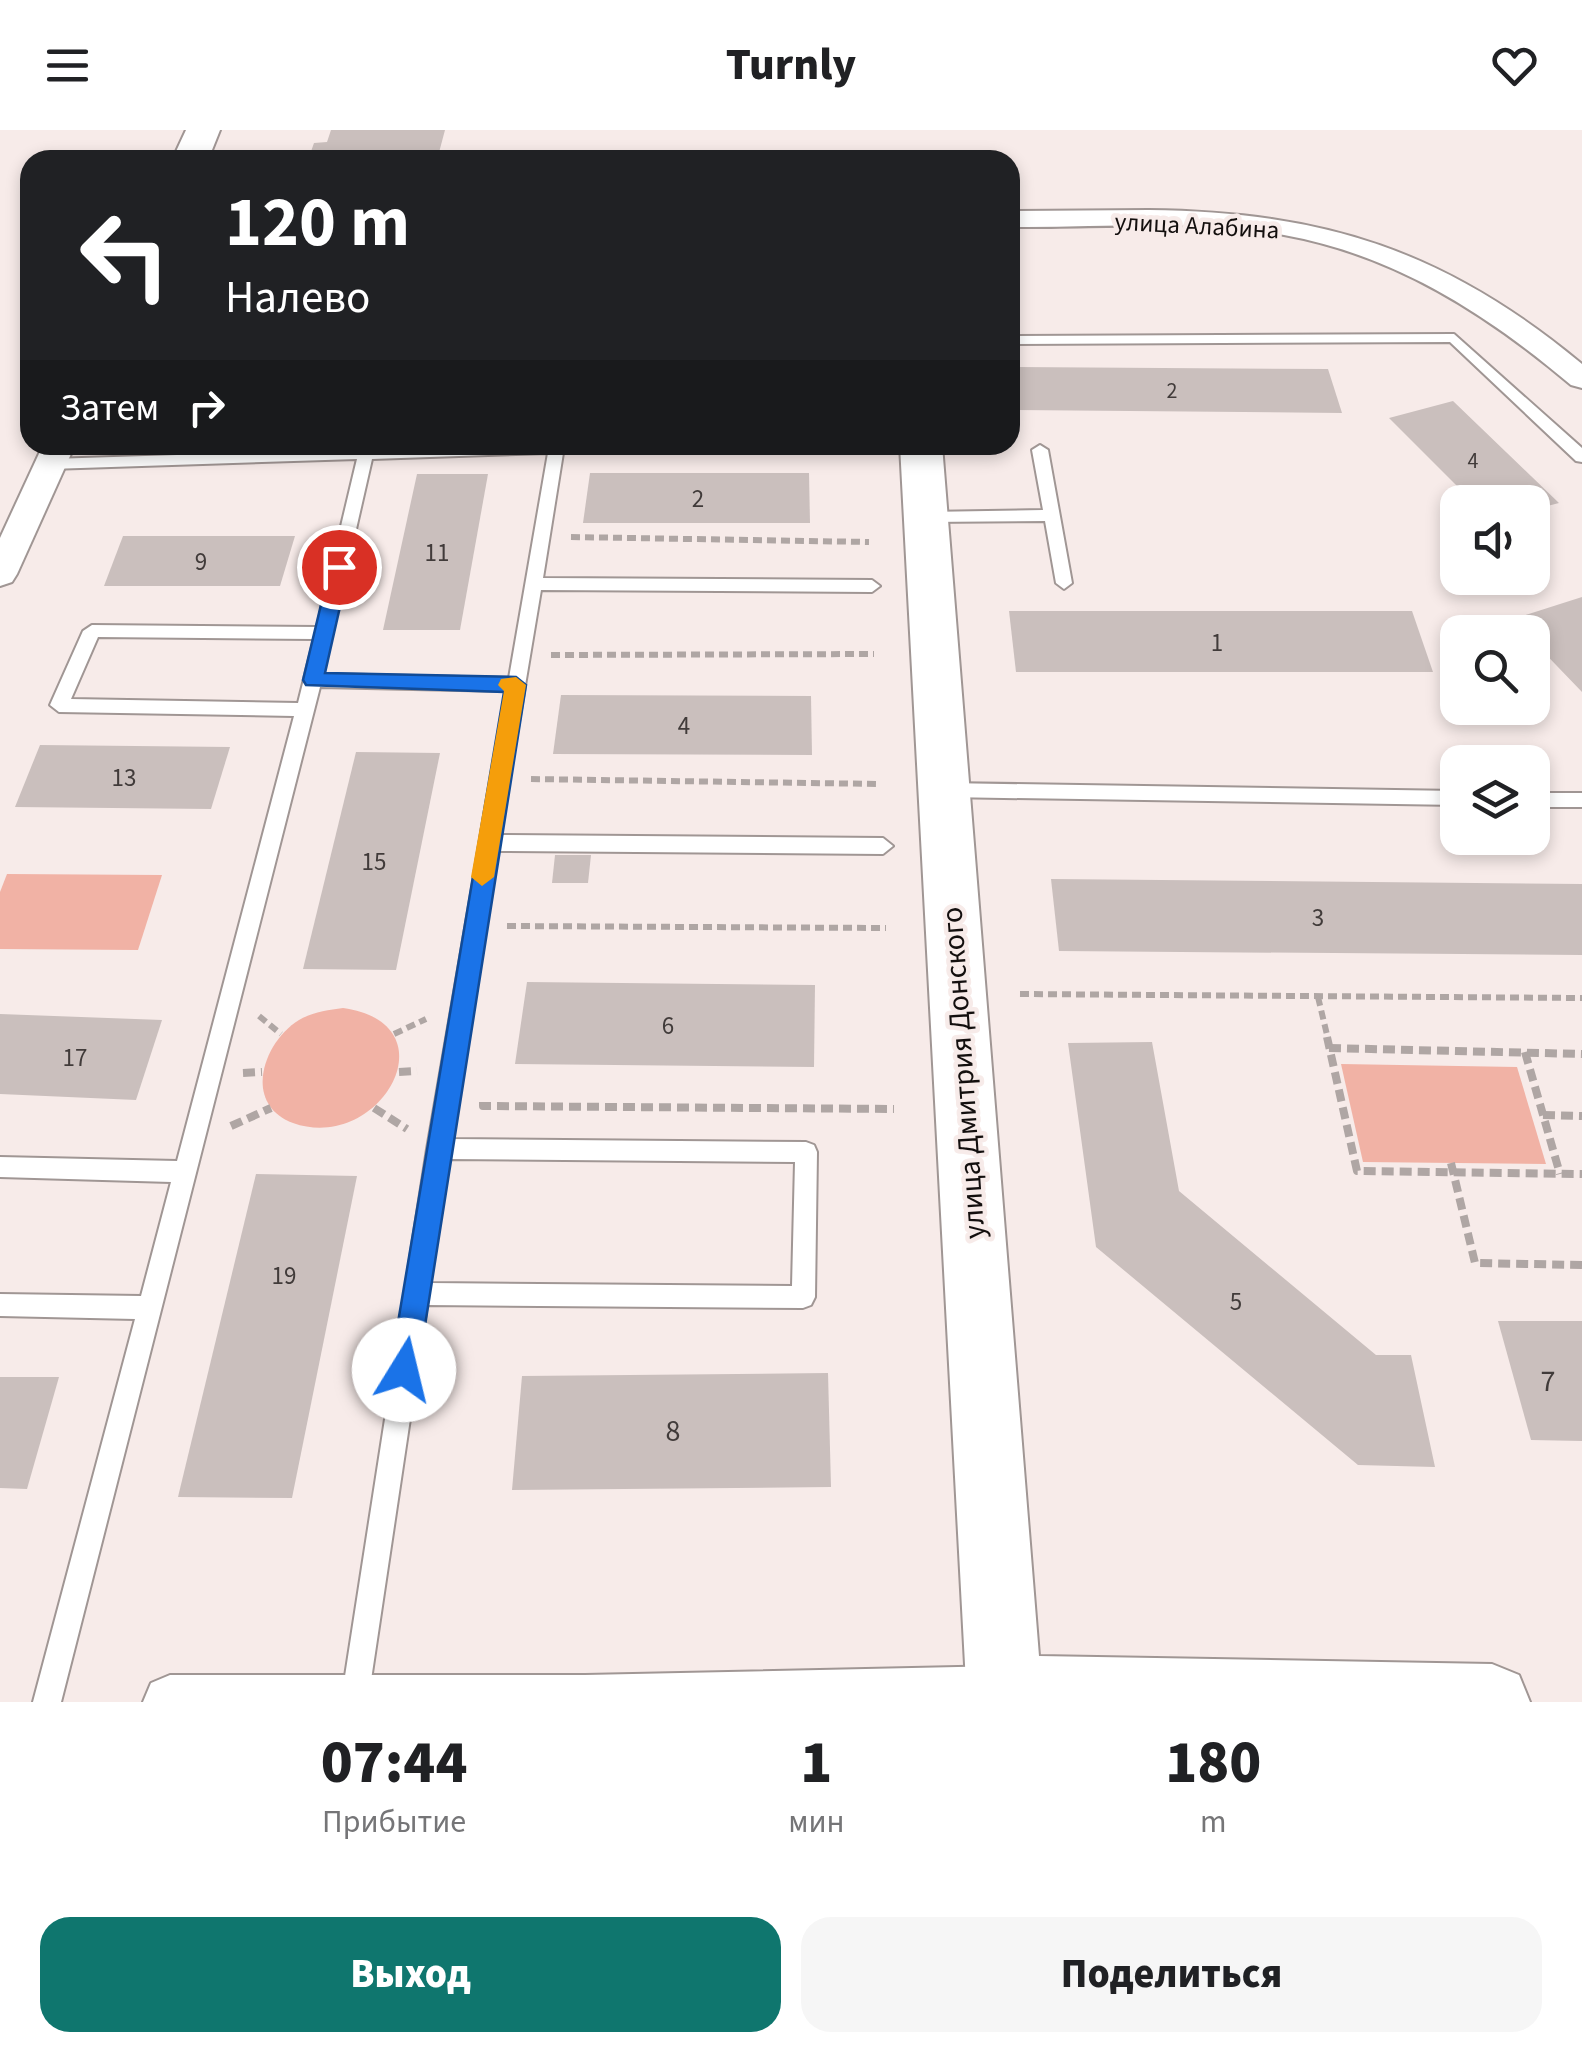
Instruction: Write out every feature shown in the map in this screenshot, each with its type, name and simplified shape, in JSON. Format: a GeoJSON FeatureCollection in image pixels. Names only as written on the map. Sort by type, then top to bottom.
{"type":"FeatureCollection","features":[{"type":"Feature","properties":{"kind":"street","name":"улица Алабина"},"geometry":{"type":"LineString","coordinates":[[1020,219],[1234,222],[1313,234],[1376,252],[1472,294],[1582,379]]}},
{"type":"Feature","properties":{"kind":"street"},"geometry":{"type":"LineString","coordinates":[[0,574],[54,455]]}},
{"type":"Feature","properties":{"kind":"street","name":"улица Дмитрия Донского"},"geometry":{"type":"LineString","coordinates":[[922,455],[1005,1697]]}},
{"type":"Feature","properties":{"kind":"street"},"geometry":{"type":"LineString","coordinates":[[170,1702],[1005,1697],[1492,1702]]}},
{"type":"Feature","properties":{"kind":"lane"},"geometry":{"type":"LineString","coordinates":[[1020,340],[1454,338],[1582,458]]}},
{"type":"Feature","properties":{"kind":"lane"},"geometry":{"type":"LineString","coordinates":[[1040,450],[1064,584]]}},
{"type":"Feature","properties":{"kind":"lane"},"geometry":{"type":"LineString","coordinates":[[47,1702],[313,680],[366,455]]}},
{"type":"Feature","properties":{"kind":"lane"},"geometry":{"type":"LineString","coordinates":[[354,1700],[474,926],[555,455]]}},
{"type":"Feature","properties":{"kind":"lane"},"geometry":{"type":"LineString","coordinates":[[926,517],[1052,515]]}},
{"type":"Feature","properties":{"kind":"lane"},"geometry":{"type":"LineString","coordinates":[[531,584],[872,586]]}},
{"type":"Feature","properties":{"kind":"lane"},"geometry":{"type":"LineString","coordinates":[[305,710],[59,705],[92,631],[323,633]]}},
{"type":"Feature","properties":{"kind":"lane"},"geometry":{"type":"LineString","coordinates":[[313,680],[516,685]]}},
{"type":"Feature","properties":{"kind":"lane"},"geometry":{"type":"LineString","coordinates":[[944,790],[1440,798]]}},
{"type":"Feature","properties":{"kind":"lane"},"geometry":{"type":"LineString","coordinates":[[1550,800],[1582,800]]}},
{"type":"Feature","properties":{"kind":"lane"},"geometry":{"type":"LineString","coordinates":[[488,843],[882,846]]}},
{"type":"Feature","properties":{"kind":"lane"},"geometry":{"type":"LineString","coordinates":[[416,1294],[804,1296],[806,1152],[438,1150]]}},
{"type":"Feature","properties":{"kind":"lane"},"geometry":{"type":"LineString","coordinates":[[0,1167],[187,1172]]}},
{"type":"Feature","properties":{"kind":"lane"},"geometry":{"type":"LineString","coordinates":[[0,1305],[152,1308]]}},
{"type":"Feature","properties":{"kind":"path"},"geometry":{"type":"LineString","coordinates":[[562,537],[869,542]]}},
{"type":"Feature","properties":{"kind":"path"},"geometry":{"type":"LineString","coordinates":[[520,654],[874,654]]}},
{"type":"Feature","properties":{"kind":"path"},"geometry":{"type":"LineString","coordinates":[[508,944],[533,761]]}},
{"type":"Feature","properties":{"kind":"path"},"geometry":{"type":"LineString","coordinates":[[531,779],[880,784]]}},
{"type":"Feature","properties":{"kind":"path"},"geometry":{"type":"LineString","coordinates":[[474,926],[886,928]]}},
{"type":"Feature","properties":{"kind":"path"},"geometry":{"type":"LineString","coordinates":[[1020,994],[1582,998]]}},
{"type":"Feature","properties":{"kind":"path"},"geometry":{"type":"LineString","coordinates":[[1318,997],[1357,1171],[1582,1174]]}},
{"type":"Feature","properties":{"kind":"path"},"geometry":{"type":"LineString","coordinates":[[1329,1048],[1582,1054]]}},
{"type":"Feature","properties":{"kind":"path"},"geometry":{"type":"LineString","coordinates":[[1525,1052],[1560,1174]]}},
{"type":"Feature","properties":{"kind":"path"},"geometry":{"type":"LineString","coordinates":[[486,1088],[482,1106],[894,1109]]}},
{"type":"Feature","properties":{"kind":"path"},"geometry":{"type":"LineString","coordinates":[[1543,1115],[1582,1116]]}},
{"type":"Feature","properties":{"kind":"path"},"geometry":{"type":"LineString","coordinates":[[1451,1163],[1475,1264],[1582,1264]]}},
{"type":"Feature","properties":{"kind":"shaded area"},"geometry":{"type":"Polygon","coordinates":[[[7,874],[162,875],[138,950],[0,949],[0,892],[7,874]]]}},
{"type":"Feature","properties":{"kind":"shaded area"},"geometry":{"type":"Polygon","coordinates":[[[343,1008],[377,1019],[395,1037],[399,1060],[392,1083],[376,1104],[353,1120],[324,1128],[293,1123],[277,1114],[267,1102],[263,1073],[268,1057],[286,1030],[299,1020],[343,1008]]]}},
{"type":"Feature","properties":{"kind":"shaded area"},"geometry":{"type":"Polygon","coordinates":[[[1341,1064],[1517,1067],[1546,1164],[1363,1162],[1341,1064]]]}},
{"type":"Feature","properties":{"kind":"building"},"geometry":{"type":"Polygon","coordinates":[[[331,130],[445,130],[440,150],[312,150],[314,143],[327,142],[331,130]]]}},
{"type":"Feature","properties":{"kind":"building"},"geometry":{"type":"Polygon","coordinates":[[[1020,367],[1328,369],[1342,413],[1020,410],[1020,367]]]}},
{"type":"Feature","properties":{"kind":"building"},"geometry":{"type":"Polygon","coordinates":[[[1453,401],[1540,485],[1456,485],[1389,418],[1453,401]]]}},
{"type":"Feature","properties":{"kind":"building"},"geometry":{"type":"Polygon","coordinates":[[[590,473],[809,473],[810,523],[583,523],[590,473]]]}},
{"type":"Feature","properties":{"kind":"building"},"geometry":{"type":"Polygon","coordinates":[[[417,474],[488,474],[460,630],[383,630],[417,474]]]}},
{"type":"Feature","properties":{"kind":"building"},"geometry":{"type":"Polygon","coordinates":[[[123,536],[295,536],[280,586],[104,586],[123,536]]]}},
{"type":"Feature","properties":{"kind":"building"},"geometry":{"type":"Polygon","coordinates":[[[1582,597],[1582,692],[1550,659],[1550,615],[1526,615],[1582,597]]]}},
{"type":"Feature","properties":{"kind":"building"},"geometry":{"type":"Polygon","coordinates":[[[1009,611],[1412,611],[1433,672],[1016,672],[1009,611]]]}},
{"type":"Feature","properties":{"kind":"building"},"geometry":{"type":"Polygon","coordinates":[[[561,695],[811,696],[812,755],[553,754],[561,695]]]}},
{"type":"Feature","properties":{"kind":"building"},"geometry":{"type":"Polygon","coordinates":[[[40,745],[230,747],[211,809],[15,807],[40,745]]]}},
{"type":"Feature","properties":{"kind":"building"},"geometry":{"type":"Polygon","coordinates":[[[356,752],[440,753],[396,970],[303,969],[356,752]]]}},
{"type":"Feature","properties":{"kind":"building"},"geometry":{"type":"Polygon","coordinates":[[[555,855],[591,855],[588,883],[552,883],[555,855]]]}},
{"type":"Feature","properties":{"kind":"building"},"geometry":{"type":"Polygon","coordinates":[[[1051,879],[1582,884],[1582,955],[1059,951],[1051,879]]]}},
{"type":"Feature","properties":{"kind":"building"},"geometry":{"type":"Polygon","coordinates":[[[527,982],[815,985],[814,1067],[515,1064],[527,982]]]}},
{"type":"Feature","properties":{"kind":"building"},"geometry":{"type":"Polygon","coordinates":[[[0,1014],[162,1020],[136,1100],[0,1094],[0,1014]]]}},
{"type":"Feature","properties":{"kind":"building"},"geometry":{"type":"Polygon","coordinates":[[[1152,1042],[1179,1191],[1376,1355],[1411,1355],[1435,1467],[1358,1465],[1096,1247],[1068,1043],[1152,1042]]]}},
{"type":"Feature","properties":{"kind":"building"},"geometry":{"type":"Polygon","coordinates":[[[256,1174],[357,1176],[292,1498],[178,1497],[256,1174]]]}},
{"type":"Feature","properties":{"kind":"building"},"geometry":{"type":"Polygon","coordinates":[[[1498,1321],[1582,1321],[1582,1441],[1531,1440],[1498,1321]]]}},
{"type":"Feature","properties":{"kind":"building"},"geometry":{"type":"Polygon","coordinates":[[[828,1373],[831,1487],[512,1490],[522,1376],[828,1373]]]}},
{"type":"Feature","properties":{"kind":"building"},"geometry":{"type":"Polygon","coordinates":[[[0,1377],[59,1377],[27,1489],[0,1488],[0,1377]]]}},
{"type":"Feature","properties":{"kind":"slow traffic"},"geometry":{"type":"LineString","coordinates":[[482,877],[516,685],[508,685]]}},
{"type":"Feature","properties":{"kind":"route"},"geometry":{"type":"LineString","coordinates":[[339,567],[313,680],[516,685],[404,1370]]}}]}
